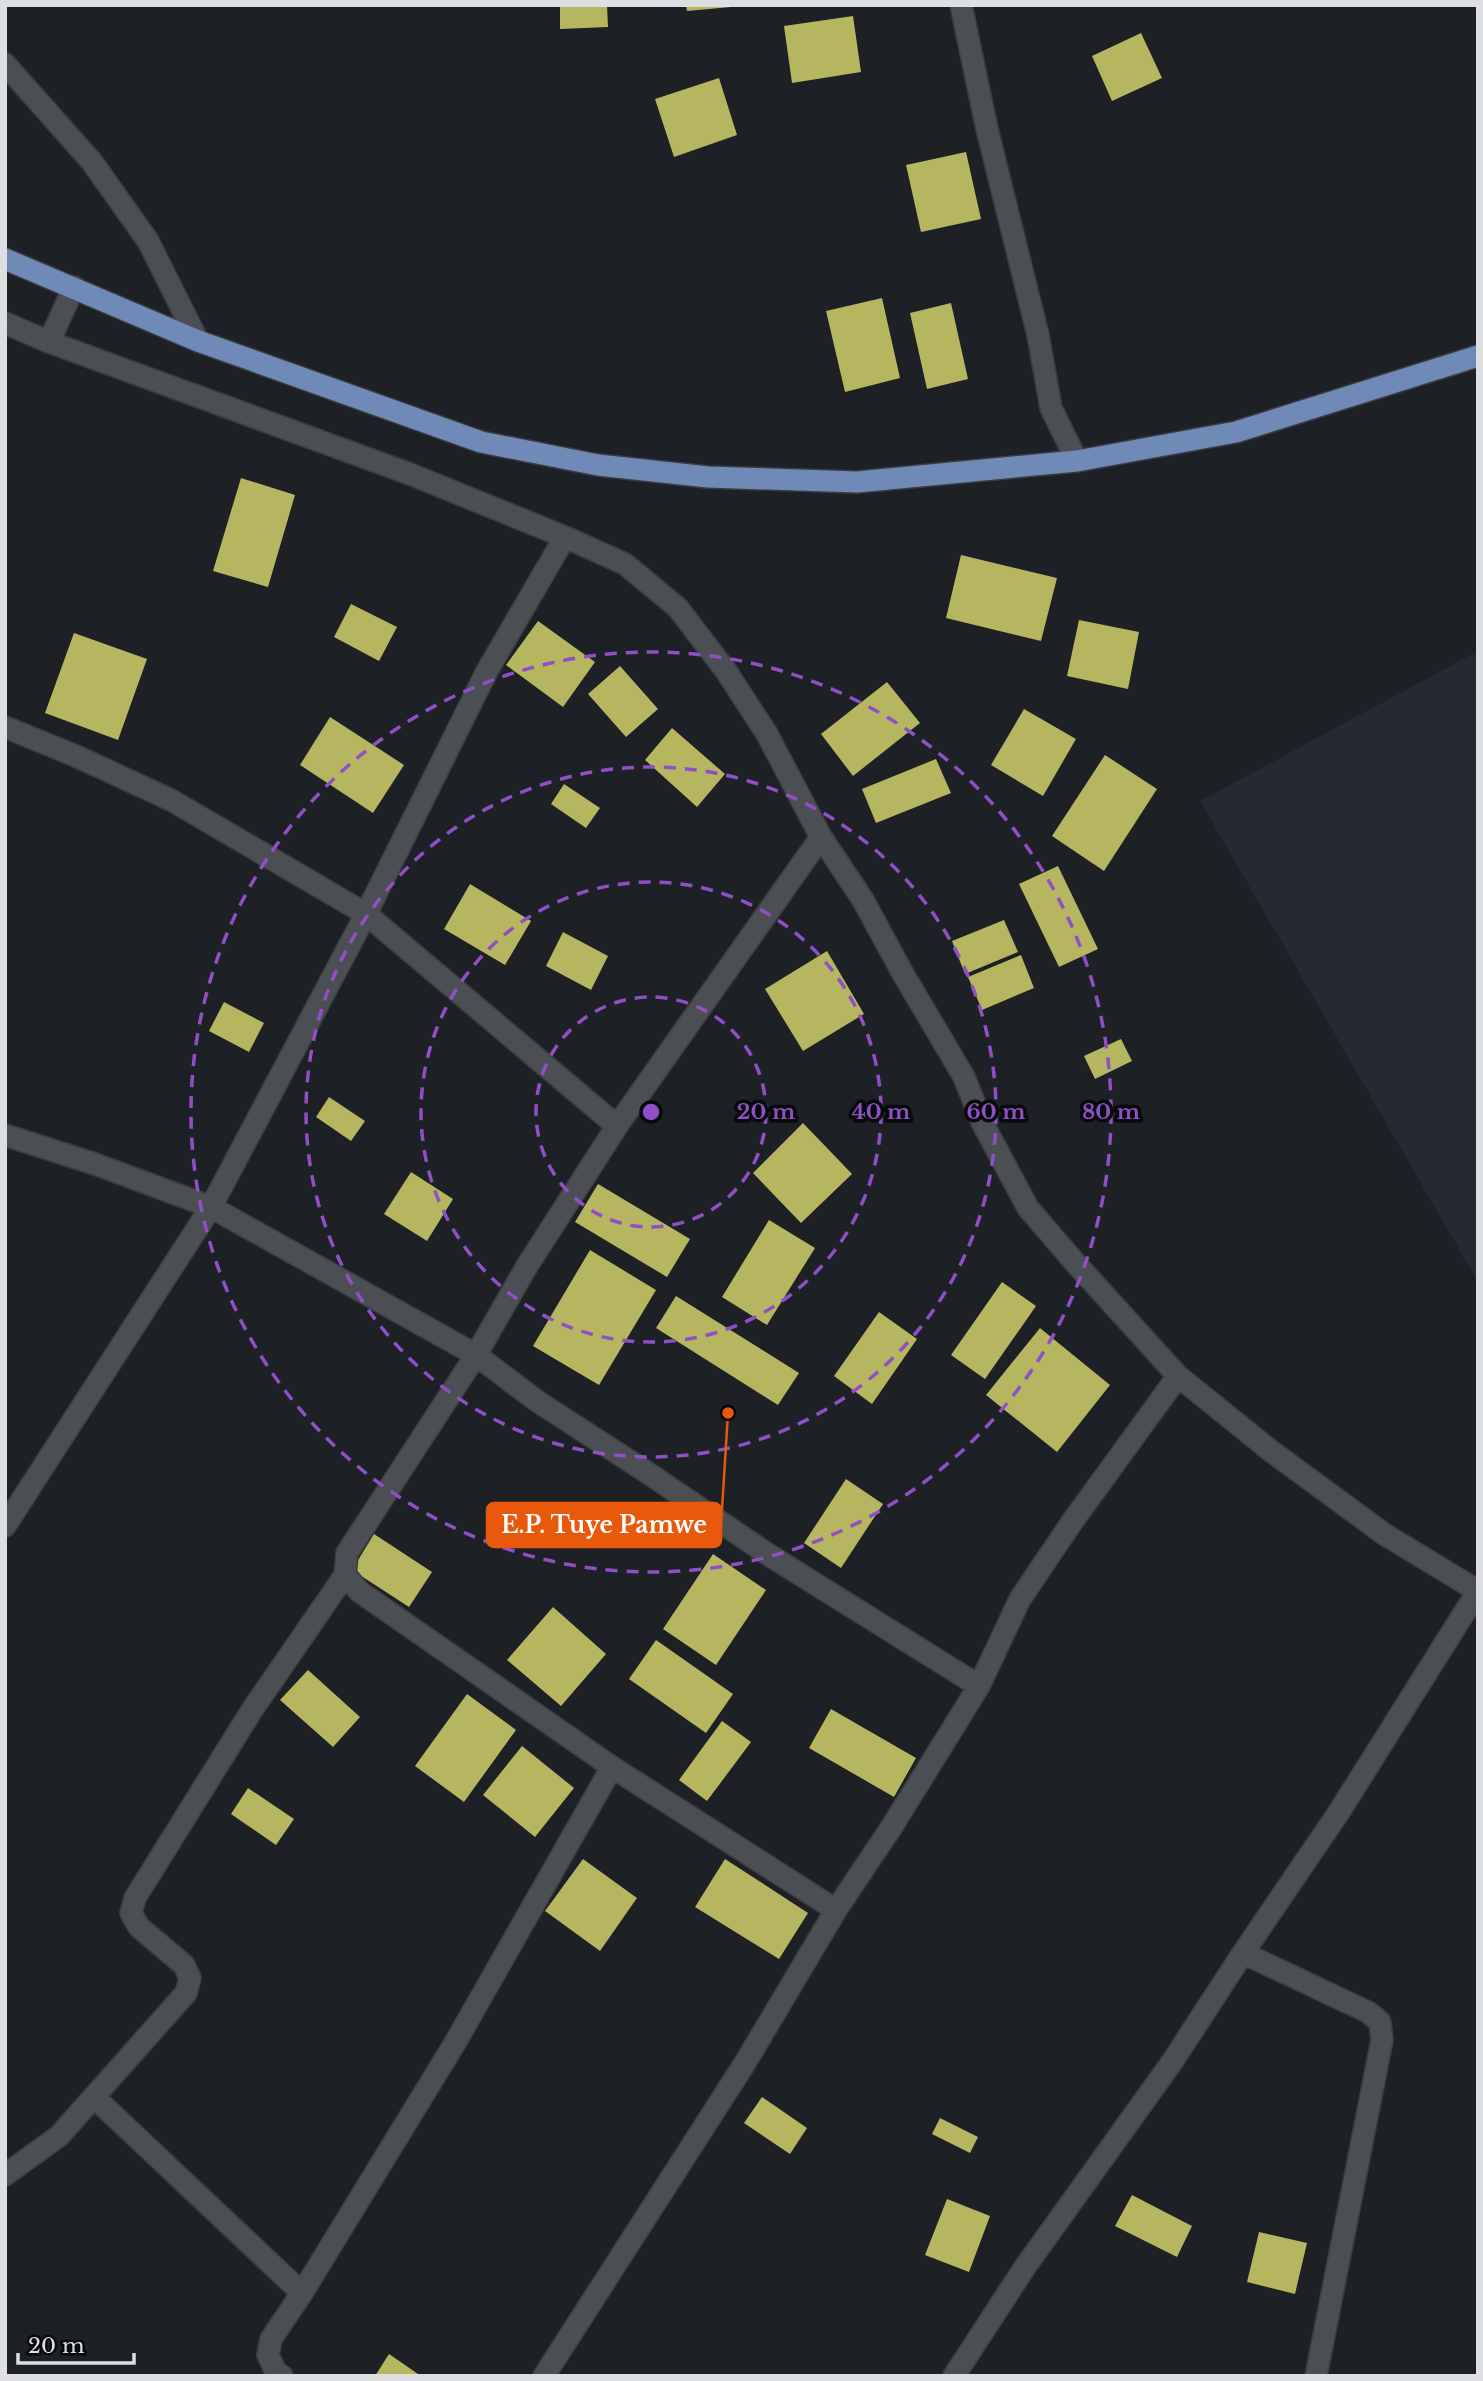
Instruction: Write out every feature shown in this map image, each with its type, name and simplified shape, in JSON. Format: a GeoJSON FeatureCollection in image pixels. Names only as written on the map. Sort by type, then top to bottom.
{"type":"FeatureCollection","features":[{"type":"Feature","properties":{"kind":"main road"},"geometry":{"type":"LineString","coordinates":[[5,258],[198,341],[481,442],[598,465],[708,477],[857,482],[1077,461],[1236,432],[1478,356]]}},
{"type":"Feature","properties":{"kind":"street"},"geometry":{"type":"LineString","coordinates":[[961,5],[987,128],[1038,335],[1051,408],[1077,461]]}},
{"type":"Feature","properties":{"kind":"street"},"geometry":{"type":"LineString","coordinates":[[5,64],[93,162],[148,241],[198,341]]}},
{"type":"Feature","properties":{"kind":"street"},"geometry":{"type":"LineString","coordinates":[[49,342],[74,287]]}},
{"type":"Feature","properties":{"kind":"street"},"geometry":{"type":"LineString","coordinates":[[5,323],[49,342],[410,474],[565,537],[625,564],[678,608],[726,671],[767,734],[821,837],[863,900],[964,1077],[1005,1169],[1028,1208],[1178,1376],[1270,1451],[1384,1534],[1478,1591],[1339,1812],[1172,2062],[1025,2267],[954,2376]]}},
{"type":"Feature","properties":{"kind":"street"},"geometry":{"type":"LineString","coordinates":[[5,1526],[211,1207],[366,914],[487,671],[565,537]]}},
{"type":"Feature","properties":{"kind":"street"},"geometry":{"type":"LineString","coordinates":[[5,727],[171,800],[366,914],[617,1126]]}},
{"type":"Feature","properties":{"kind":"street"},"geometry":{"type":"LineString","coordinates":[[5,2175],[59,2137],[186,1993],[190,1978],[184,1965],[139,1927],[131,1913],[135,1898],[252,1710],[345,1575],[347,1553],[475,1355],[527,1266],[617,1126],[821,837]]}},
{"type":"Feature","properties":{"kind":"street"},"geometry":{"type":"LineString","coordinates":[[5,1135],[95,1164],[211,1207],[475,1355],[537,1401],[769,1555],[979,1686]]}},
{"type":"Feature","properties":{"kind":"street"},"geometry":{"type":"LineString","coordinates":[[544,2376],[738,2074],[836,1910],[891,1828],[979,1686],[1020,1599],[1178,1376]]}},
{"type":"Feature","properties":{"kind":"street"},"geometry":{"type":"LineString","coordinates":[[345,1575],[360,1592],[612,1766],[836,1910]]}},
{"type":"Feature","properties":{"kind":"street"},"geometry":{"type":"LineString","coordinates":[[282,2376],[276,2372],[268,2355],[271,2339],[455,2043],[612,1766]]}},
{"type":"Feature","properties":{"kind":"street"},"geometry":{"type":"LineString","coordinates":[[1243,1952],[1368,2012],[1380,2022],[1382,2039],[1316,2376]]}},
{"type":"Feature","properties":{"kind":"street"},"geometry":{"type":"LineString","coordinates":[[95,2098],[302,2293]]}},
{"type":"Feature","properties":{"kind":"shaded area"},"geometry":{"type":"Polygon","coordinates":[[[1478,651],[1478,1282],[1200,801],[1478,651]]]}},
{"type":"Feature","properties":{"kind":"building"},"geometry":{"type":"Polygon","coordinates":[[[560,5],[607,5],[608,27],[560,29],[560,5]]]}},
{"type":"Feature","properties":{"kind":"building"},"geometry":{"type":"Polygon","coordinates":[[[686,5],[731,5],[731,7],[687,11],[686,5]]]}},
{"type":"Feature","properties":{"kind":"building"},"geometry":{"type":"Polygon","coordinates":[[[853,16],[861,72],[792,83],[784,26],[853,16]]]}},
{"type":"Feature","properties":{"kind":"building"},"geometry":{"type":"Polygon","coordinates":[[[1141,33],[1162,78],[1112,101],[1092,56],[1141,33]]]}},
{"type":"Feature","properties":{"kind":"building"},"geometry":{"type":"Polygon","coordinates":[[[719,78],[737,135],[674,157],[655,99],[719,78]]]}},
{"type":"Feature","properties":{"kind":"building"},"geometry":{"type":"Polygon","coordinates":[[[966,152],[981,219],[921,232],[906,165],[966,152]]]}},
{"type":"Feature","properties":{"kind":"building"},"geometry":{"type":"Polygon","coordinates":[[[882,298],[900,378],[845,392],[826,311],[882,298]]]}},
{"type":"Feature","properties":{"kind":"building"},"geometry":{"type":"Polygon","coordinates":[[[951,303],[968,379],[927,389],[910,313],[951,303]]]}},
{"type":"Feature","properties":{"kind":"building"},"geometry":{"type":"Polygon","coordinates":[[[241,478],[295,495],[268,587],[213,571],[241,478]]]}},
{"type":"Feature","properties":{"kind":"building"},"geometry":{"type":"Polygon","coordinates":[[[961,555],[1057,578],[1041,641],[946,618],[961,555]]]}},
{"type":"Feature","properties":{"kind":"building"},"geometry":{"type":"Polygon","coordinates":[[[351,604],[397,627],[379,661],[334,637],[351,604]]]}},
{"type":"Feature","properties":{"kind":"building"},"geometry":{"type":"Polygon","coordinates":[[[1079,620],[1139,632],[1128,689],[1067,676],[1079,620]]]}},
{"type":"Feature","properties":{"kind":"building"},"geometry":{"type":"Polygon","coordinates":[[[538,621],[595,662],[563,707],[506,665],[538,621]]]}},
{"type":"Feature","properties":{"kind":"building"},"geometry":{"type":"Polygon","coordinates":[[[74,633],[147,659],[118,740],[45,713],[74,633]]]}},
{"type":"Feature","properties":{"kind":"building"},"geometry":{"type":"Polygon","coordinates":[[[620,666],[658,709],[626,737],[588,694],[620,666]]]}},
{"type":"Feature","properties":{"kind":"building"},"geometry":{"type":"Polygon","coordinates":[[[887,682],[920,723],[853,776],[821,734],[887,682]]]}},
{"type":"Feature","properties":{"kind":"building"},"geometry":{"type":"Polygon","coordinates":[[[1024,709],[1076,739],[1043,796],[991,765],[1024,709]]]}},
{"type":"Feature","properties":{"kind":"building"},"geometry":{"type":"Polygon","coordinates":[[[330,717],[404,765],[373,813],[300,765],[330,717]]]}},
{"type":"Feature","properties":{"kind":"building"},"geometry":{"type":"Polygon","coordinates":[[[672,728],[725,774],[697,807],[645,760],[672,728]]]}},
{"type":"Feature","properties":{"kind":"building"},"geometry":{"type":"Polygon","coordinates":[[[1105,755],[1157,789],[1104,871],[1052,836],[1105,755]]]}},
{"type":"Feature","properties":{"kind":"building"},"geometry":{"type":"Polygon","coordinates":[[[936,759],[951,793],[876,823],[862,789],[936,759]]]}},
{"type":"Feature","properties":{"kind":"building"},"geometry":{"type":"Polygon","coordinates":[[[564,784],[600,808],[586,828],[551,804],[564,784]]]}},
{"type":"Feature","properties":{"kind":"building"},"geometry":{"type":"Polygon","coordinates":[[[1058,866],[1098,949],[1059,967],[1019,884],[1058,866]]]}},
{"type":"Feature","properties":{"kind":"building"},"geometry":{"type":"Polygon","coordinates":[[[470,884],[531,921],[505,965],[444,929],[470,884]]]}},
{"type":"Feature","properties":{"kind":"building"},"geometry":{"type":"Polygon","coordinates":[[[1004,920],[1018,952],[965,974],[952,941],[1004,920]]]}},
{"type":"Feature","properties":{"kind":"building"},"geometry":{"type":"Polygon","coordinates":[[[563,932],[608,956],[591,990],[546,966],[563,932]]]}},
{"type":"Feature","properties":{"kind":"building"},"geometry":{"type":"Polygon","coordinates":[[[827,951],[864,1014],[803,1051],[765,989],[827,951]]]}},
{"type":"Feature","properties":{"kind":"building"},"geometry":{"type":"Polygon","coordinates":[[[1021,955],[1034,988],[982,1010],[968,977],[1021,955]]]}},
{"type":"Feature","properties":{"kind":"building"},"geometry":{"type":"Polygon","coordinates":[[[224,1002],[264,1023],[249,1052],[209,1031],[224,1002]]]}},
{"type":"Feature","properties":{"kind":"building"},"geometry":{"type":"Polygon","coordinates":[[[1121,1039],[1132,1061],[1095,1079],[1084,1056],[1121,1039]]]}},
{"type":"Feature","properties":{"kind":"building"},"geometry":{"type":"Polygon","coordinates":[[[329,1097],[365,1121],[351,1141],[316,1117],[329,1097]]]}},
{"type":"Feature","properties":{"kind":"building"},"geometry":{"type":"Polygon","coordinates":[[[803,1123],[852,1174],[801,1223],[753,1173],[803,1123]]]}},
{"type":"Feature","properties":{"kind":"building"},"geometry":{"type":"Polygon","coordinates":[[[411,1172],[453,1199],[427,1241],[384,1214],[411,1172]]]}},
{"type":"Feature","properties":{"kind":"building"},"geometry":{"type":"Polygon","coordinates":[[[598,1184],[690,1239],[667,1277],[575,1222],[598,1184]]]}},
{"type":"Feature","properties":{"kind":"building"},"geometry":{"type":"Polygon","coordinates":[[[769,1220],[815,1248],[767,1325],[722,1297],[769,1220]]]}},
{"type":"Feature","properties":{"kind":"building"},"geometry":{"type":"Polygon","coordinates":[[[590,1250],[656,1290],[599,1385],[533,1346],[590,1250]]]}},
{"type":"Feature","properties":{"kind":"building"},"geometry":{"type":"Polygon","coordinates":[[[1002,1282],[1036,1306],[985,1379],[951,1355],[1002,1282]]]}},
{"type":"Feature","properties":{"kind":"building"},"geometry":{"type":"Polygon","coordinates":[[[676,1296],[799,1373],[778,1405],[656,1328],[676,1296]]]}},
{"type":"Feature","properties":{"kind":"building"},"geometry":{"type":"Polygon","coordinates":[[[879,1312],[917,1339],[872,1404],[834,1376],[879,1312]]]}},
{"type":"Feature","properties":{"kind":"building"},"geometry":{"type":"Polygon","coordinates":[[[1040,1328],[1110,1385],[1057,1452],[986,1395],[1040,1328]]]}},
{"type":"Feature","properties":{"kind":"building"},"geometry":{"type":"Polygon","coordinates":[[[846,1479],[883,1504],[841,1568],[804,1543],[846,1479]]]}},
{"type":"Feature","properties":{"kind":"building"},"geometry":{"type":"Polygon","coordinates":[[[374,1534],[432,1572],[409,1607],[352,1570],[374,1534]]]}},
{"type":"Feature","properties":{"kind":"building"},"geometry":{"type":"Polygon","coordinates":[[[713,1554],[766,1590],[716,1665],[663,1629],[713,1554]]]}},
{"type":"Feature","properties":{"kind":"building"},"geometry":{"type":"Polygon","coordinates":[[[553,1607],[606,1654],[561,1706],[507,1660],[553,1607]]]}},
{"type":"Feature","properties":{"kind":"building"},"geometry":{"type":"Polygon","coordinates":[[[656,1640],[733,1694],[706,1733],[629,1679],[656,1640]]]}},
{"type":"Feature","properties":{"kind":"building"},"geometry":{"type":"Polygon","coordinates":[[[308,1670],[360,1717],[333,1747],[280,1700],[308,1670]]]}},
{"type":"Feature","properties":{"kind":"building"},"geometry":{"type":"Polygon","coordinates":[[[467,1694],[516,1730],[464,1802],[415,1766],[467,1694]]]}},
{"type":"Feature","properties":{"kind":"building"},"geometry":{"type":"Polygon","coordinates":[[[831,1709],[916,1758],[894,1797],[809,1748],[831,1709]]]}},
{"type":"Feature","properties":{"kind":"building"},"geometry":{"type":"Polygon","coordinates":[[[722,1721],[751,1742],[707,1801],[679,1780],[722,1721]]]}},
{"type":"Feature","properties":{"kind":"building"},"geometry":{"type":"Polygon","coordinates":[[[522,1746],[574,1788],[535,1837],[483,1795],[522,1746]]]}},
{"type":"Feature","properties":{"kind":"building"},"geometry":{"type":"Polygon","coordinates":[[[248,1788],[294,1819],[276,1845],[231,1814],[248,1788]]]}},
{"type":"Feature","properties":{"kind":"building"},"geometry":{"type":"Polygon","coordinates":[[[583,1859],[637,1898],[600,1951],[545,1911],[583,1859]]]}},
{"type":"Feature","properties":{"kind":"building"},"geometry":{"type":"Polygon","coordinates":[[[725,1859],[808,1913],[779,1959],[695,1907],[725,1859]]]}},
{"type":"Feature","properties":{"kind":"building"},"geometry":{"type":"Polygon","coordinates":[[[762,2097],[807,2128],[790,2154],[744,2123],[762,2097]]]}},
{"type":"Feature","properties":{"kind":"building"},"geometry":{"type":"Polygon","coordinates":[[[940,2118],[978,2137],[970,2153],[932,2134],[940,2118]]]}},
{"type":"Feature","properties":{"kind":"building"},"geometry":{"type":"Polygon","coordinates":[[[1132,2195],[1192,2226],[1177,2257],[1115,2226],[1132,2195]]]}},
{"type":"Feature","properties":{"kind":"building"},"geometry":{"type":"Polygon","coordinates":[[[947,2199],[990,2216],[969,2272],[925,2255],[947,2199]]]}},
{"type":"Feature","properties":{"kind":"building"},"geometry":{"type":"Polygon","coordinates":[[[1259,2232],[1307,2243],[1295,2294],[1247,2282],[1259,2232]]]}},
{"type":"Feature","properties":{"kind":"building"},"geometry":{"type":"Polygon","coordinates":[[[389,2354],[421,2376],[375,2376],[389,2354]]]}},
{"type":"Feature","properties":{"kind":"place","name":"E.P. Tuye Pamwe"},"geometry":{"type":"Point","coordinates":[728,1413]}}]}
